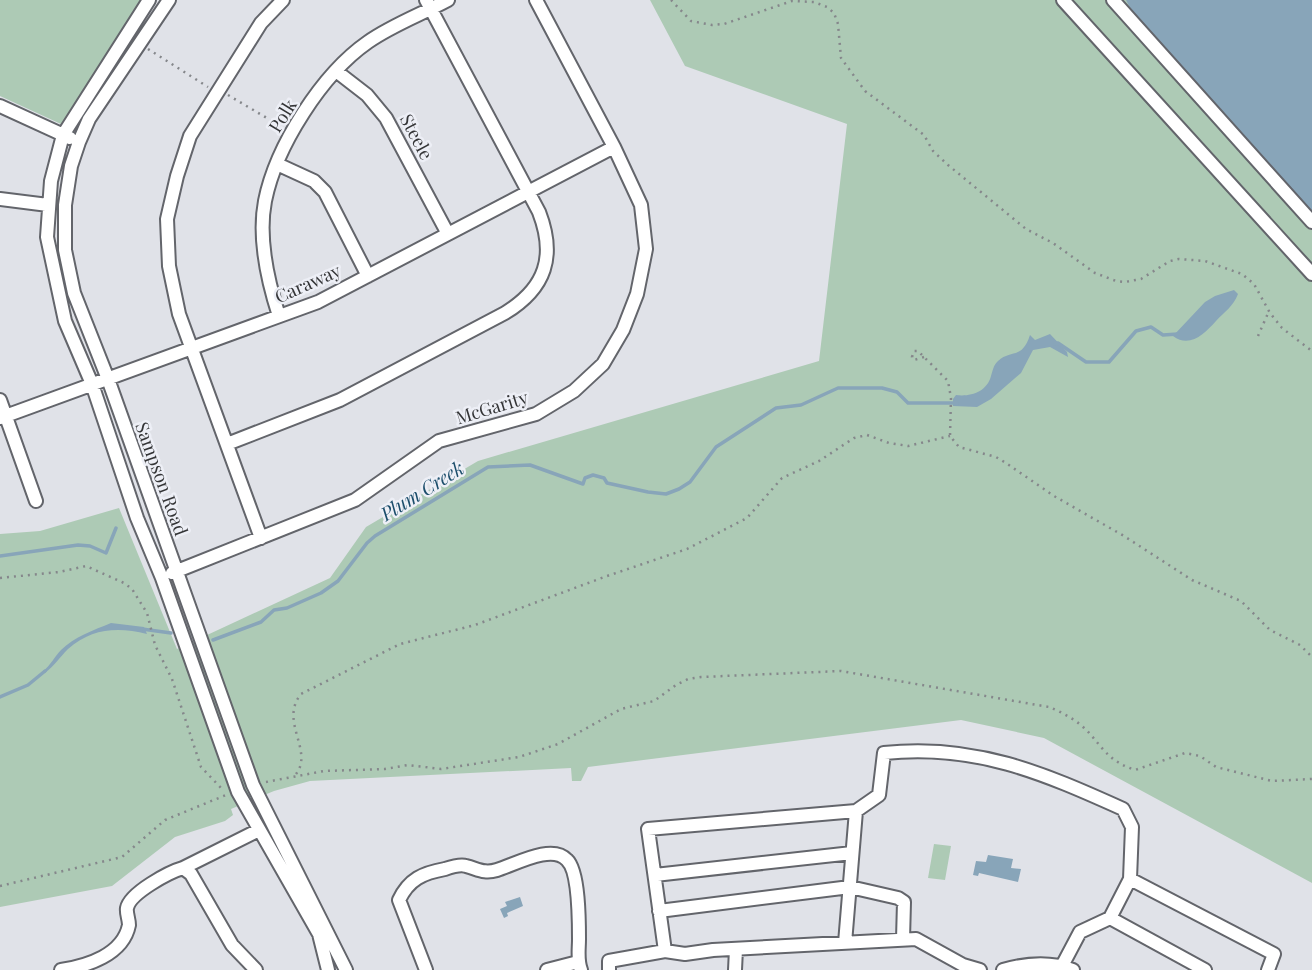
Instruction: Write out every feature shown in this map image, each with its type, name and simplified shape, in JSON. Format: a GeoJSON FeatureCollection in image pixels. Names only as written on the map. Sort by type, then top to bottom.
{"type":"FeatureCollection","features":[{"type":"Feature","properties":{"kind":"street","name":"Sampson Road"},"geometry":{"type":"LineString","coordinates":[[149,0],[64,135],[51,181],[47,237],[65,321],[92,384],[137,518],[162,578],[238,792],[319,934],[328,970]]}},
{"type":"Feature","properties":{"kind":"street","name":"Sampson Road"},"geometry":{"type":"LineString","coordinates":[[169,0],[89,119],[79,142],[71,166],[65,205],[65,250],[74,293],[108,379],[253,785],[346,970]]}},
{"type":"Feature","properties":{"kind":"street"},"geometry":{"type":"LineString","coordinates":[[261,538],[179,314],[169,266],[167,219],[190,136],[261,23],[283,0]]}},
{"type":"Feature","properties":{"kind":"street","name":"Polk"},"geometry":{"type":"LineString","coordinates":[[279,316],[271,290],[264,248],[265,202],[277,163],[293,133],[320,89],[368,42],[429,4],[448,0]]}},
{"type":"Feature","properties":{"kind":"street","name":"McGarity"},"geometry":{"type":"LineString","coordinates":[[162,578],[355,500],[439,441],[536,414],[574,391],[603,364],[623,330],[637,294],[646,249],[641,205],[614,147],[536,0]]}},
{"type":"Feature","properties":{"kind":"street"},"geometry":{"type":"LineString","coordinates":[[1063,0],[1312,274]]}},
{"type":"Feature","properties":{"kind":"street"},"geometry":{"type":"LineString","coordinates":[[1113,0],[1312,222]]}},
{"type":"Feature","properties":{"kind":"street"},"geometry":{"type":"LineString","coordinates":[[227,444],[340,400],[505,313],[528,298],[543,273],[548,241],[539,212],[429,4]]}},
{"type":"Feature","properties":{"kind":"street","name":"Steele"},"geometry":{"type":"LineString","coordinates":[[336,71],[367,95],[386,118],[448,234]]}},
{"type":"Feature","properties":{"kind":"street"},"geometry":{"type":"LineString","coordinates":[[0,106],[79,142]]}},
{"type":"Feature","properties":{"kind":"street","name":"Caraway"},"geometry":{"type":"LineString","coordinates":[[3,417],[318,302],[614,147]]}},
{"type":"Feature","properties":{"kind":"street"},"geometry":{"type":"LineString","coordinates":[[277,163],[314,181],[325,192],[368,276]]}},
{"type":"Feature","properties":{"kind":"street"},"geometry":{"type":"LineString","coordinates":[[0,200],[48,205]]}},
{"type":"Feature","properties":{"kind":"street"},"geometry":{"type":"LineString","coordinates":[[0,400],[3,417],[36,501]]}},
{"type":"Feature","properties":{"kind":"street"},"geometry":{"type":"LineString","coordinates":[[665,951],[648,829],[856,811],[879,795],[884,753],[908,750],[976,755],[1051,777],[1123,809],[1132,827],[1130,879],[1110,918],[1080,932],[1068,968],[1056,963],[1017,966],[1003,970]]}},
{"type":"Feature","properties":{"kind":"street"},"geometry":{"type":"LineString","coordinates":[[845,943],[856,811]]}},
{"type":"Feature","properties":{"kind":"street"},"geometry":{"type":"LineString","coordinates":[[61,970],[78,968],[113,952],[123,939],[129,924],[127,907],[134,896],[172,871],[260,830]]}},
{"type":"Feature","properties":{"kind":"street"},"geometry":{"type":"LineString","coordinates":[[654,875],[852,853]]}},
{"type":"Feature","properties":{"kind":"street"},"geometry":{"type":"LineString","coordinates":[[426,970],[399,900],[411,881],[426,873],[463,865],[481,872],[556,854],[567,859],[572,869],[578,913],[580,966],[547,970]]}},
{"type":"Feature","properties":{"kind":"street"},"geometry":{"type":"LineString","coordinates":[[183,868],[191,874],[232,944],[256,970]]}},
{"type":"Feature","properties":{"kind":"street"},"geometry":{"type":"LineString","coordinates":[[1130,879],[1274,954],[1268,970]]}},
{"type":"Feature","properties":{"kind":"street"},"geometry":{"type":"LineString","coordinates":[[659,911],[850,887],[898,898],[904,902],[903,940]]}},
{"type":"Feature","properties":{"kind":"street"},"geometry":{"type":"LineString","coordinates":[[1110,918],[1205,970]]}},
{"type":"Feature","properties":{"kind":"street"},"geometry":{"type":"LineString","coordinates":[[609,970],[609,961],[665,951],[685,954],[736,948],[916,939],[963,965],[980,970]]}},
{"type":"Feature","properties":{"kind":"street"},"geometry":{"type":"LineString","coordinates":[[735,970],[736,948]]}},
{"type":"Feature","properties":{"kind":"path"},"geometry":{"type":"LineString","coordinates":[[671,0],[691,21],[712,25],[724,24],[792,1],[814,2],[827,7],[834,13],[838,24],[841,58],[865,91],[924,135],[933,151],[1026,229],[1069,253],[1095,273],[1116,281],[1141,279],[1170,261],[1179,259],[1215,264],[1249,278],[1269,311],[1289,336],[1312,351]]}},
{"type":"Feature","properties":{"kind":"path"},"geometry":{"type":"LineString","coordinates":[[140,44],[293,133]]}},
{"type":"Feature","properties":{"kind":"path"},"geometry":{"type":"LineString","coordinates":[[1258,336],[1269,311]]}},
{"type":"Feature","properties":{"kind":"path"},"geometry":{"type":"LineString","coordinates":[[924,357],[948,381],[951,397],[950,436],[959,447],[1006,463],[1054,496],[1124,536],[1192,580],[1241,601],[1270,630],[1300,645],[1312,657]]}},
{"type":"Feature","properties":{"kind":"path"},"geometry":{"type":"LineString","coordinates":[[294,776],[302,762],[292,713],[298,698],[371,657],[410,641],[475,625],[687,549],[747,518],[782,478],[819,461],[854,438],[867,435],[908,446],[950,436]]}},
{"type":"Feature","properties":{"kind":"path"},"geometry":{"type":"LineString","coordinates":[[0,578],[59,572],[82,566],[94,568],[132,589],[140,599],[160,656],[172,679],[201,767],[225,792],[238,792]]}},
{"type":"Feature","properties":{"kind":"path"},"geometry":{"type":"LineString","coordinates":[[253,785],[294,776],[408,765],[441,768],[507,759],[558,744],[621,709],[654,701],[688,680],[759,673],[841,671],[1049,707],[1077,723],[1090,734],[1104,753],[1135,770],[1185,753],[1200,756],[1216,766],[1272,781],[1312,779]]}},
{"type":"Feature","properties":{"kind":"path"},"geometry":{"type":"LineString","coordinates":[[0,886],[121,857],[164,820],[224,795],[238,792]]}},
{"type":"Feature","properties":{"kind":"green space"},"geometry":{"type":"Polygon","coordinates":[[[0,0],[146,0],[67,123],[61,124],[0,96],[0,0]]]}},
{"type":"Feature","properties":{"kind":"green space"},"geometry":{"type":"Polygon","coordinates":[[[650,0],[1312,0],[1312,883],[1044,738],[961,720],[588,767],[581,781],[572,781],[571,768],[310,781],[274,791],[231,809],[233,815],[225,821],[175,837],[112,886],[0,907],[0,534],[40,531],[119,508],[177,649],[330,578],[366,527],[478,461],[819,361],[847,124],[685,66],[650,0]]]}},
{"type":"Feature","properties":{"kind":"green space"},"geometry":{"type":"Polygon","coordinates":[[[934,844],[951,846],[945,880],[928,878],[934,844]]]}},
{"type":"Feature","properties":{"kind":"water"},"geometry":{"type":"Polygon","coordinates":[[[1126,0],[1312,0],[1312,215],[1134,16],[1126,0]]]}},
{"type":"Feature","properties":{"kind":"water"},"geometry":{"type":"Polygon","coordinates":[[[1234,290],[1238,294],[1234,302],[1197,338],[1185,341],[1173,336],[1205,302],[1234,290]]]}},
{"type":"Feature","properties":{"kind":"water"},"geometry":{"type":"Polygon","coordinates":[[[1050,334],[1067,352],[1068,357],[1050,347],[1033,350],[1021,373],[991,399],[977,407],[953,406],[956,395],[982,390],[996,363],[1003,357],[1020,351],[1030,335],[1035,340],[1050,334]]]}},
{"type":"Feature","properties":{"kind":"water"},"geometry":{"type":"Polygon","coordinates":[[[111,623],[144,627],[147,634],[126,630],[96,633],[77,642],[45,673],[43,671],[72,641],[111,623]]]}},
{"type":"Feature","properties":{"kind":"water"},"geometry":{"type":"Polygon","coordinates":[[[988,855],[1013,859],[1011,868],[1021,869],[1018,882],[979,873],[978,876],[973,875],[976,861],[986,862],[988,855]]]}},
{"type":"Feature","properties":{"kind":"water"},"geometry":{"type":"Polygon","coordinates":[[[520,897],[523,906],[507,913],[508,916],[504,918],[500,909],[507,906],[505,902],[520,897]]]}},
{"type":"Feature","properties":{"kind":"waterway","name":"Plum Creek"},"geometry":{"type":"LineString","coordinates":[[1055,344],[1058,343],[1086,362],[1109,362],[1136,331],[1151,327],[1163,335],[1178,334]]}},
{"type":"Feature","properties":{"kind":"waterway","name":"Plum Creek"},"geometry":{"type":"LineString","coordinates":[[213,640],[261,622],[274,610],[287,608],[321,593],[338,581],[375,536],[488,467],[530,465],[583,484],[585,478],[593,475],[604,478],[607,483],[666,494],[690,482],[716,447],[776,408],[801,405],[838,388],[882,388],[897,392],[908,403],[957,403]]}},
{"type":"Feature","properties":{"kind":"waterway"},"geometry":{"type":"LineString","coordinates":[[0,556],[78,545],[90,546],[106,553],[116,528]]}},
{"type":"Feature","properties":{"kind":"waterway","name":"Plum Creek"},"geometry":{"type":"LineString","coordinates":[[142,629],[171,633]]}},
{"type":"Feature","properties":{"kind":"waterway","name":"Plum Creek"},"geometry":{"type":"LineString","coordinates":[[0,697],[28,685],[45,671]]}}]}
